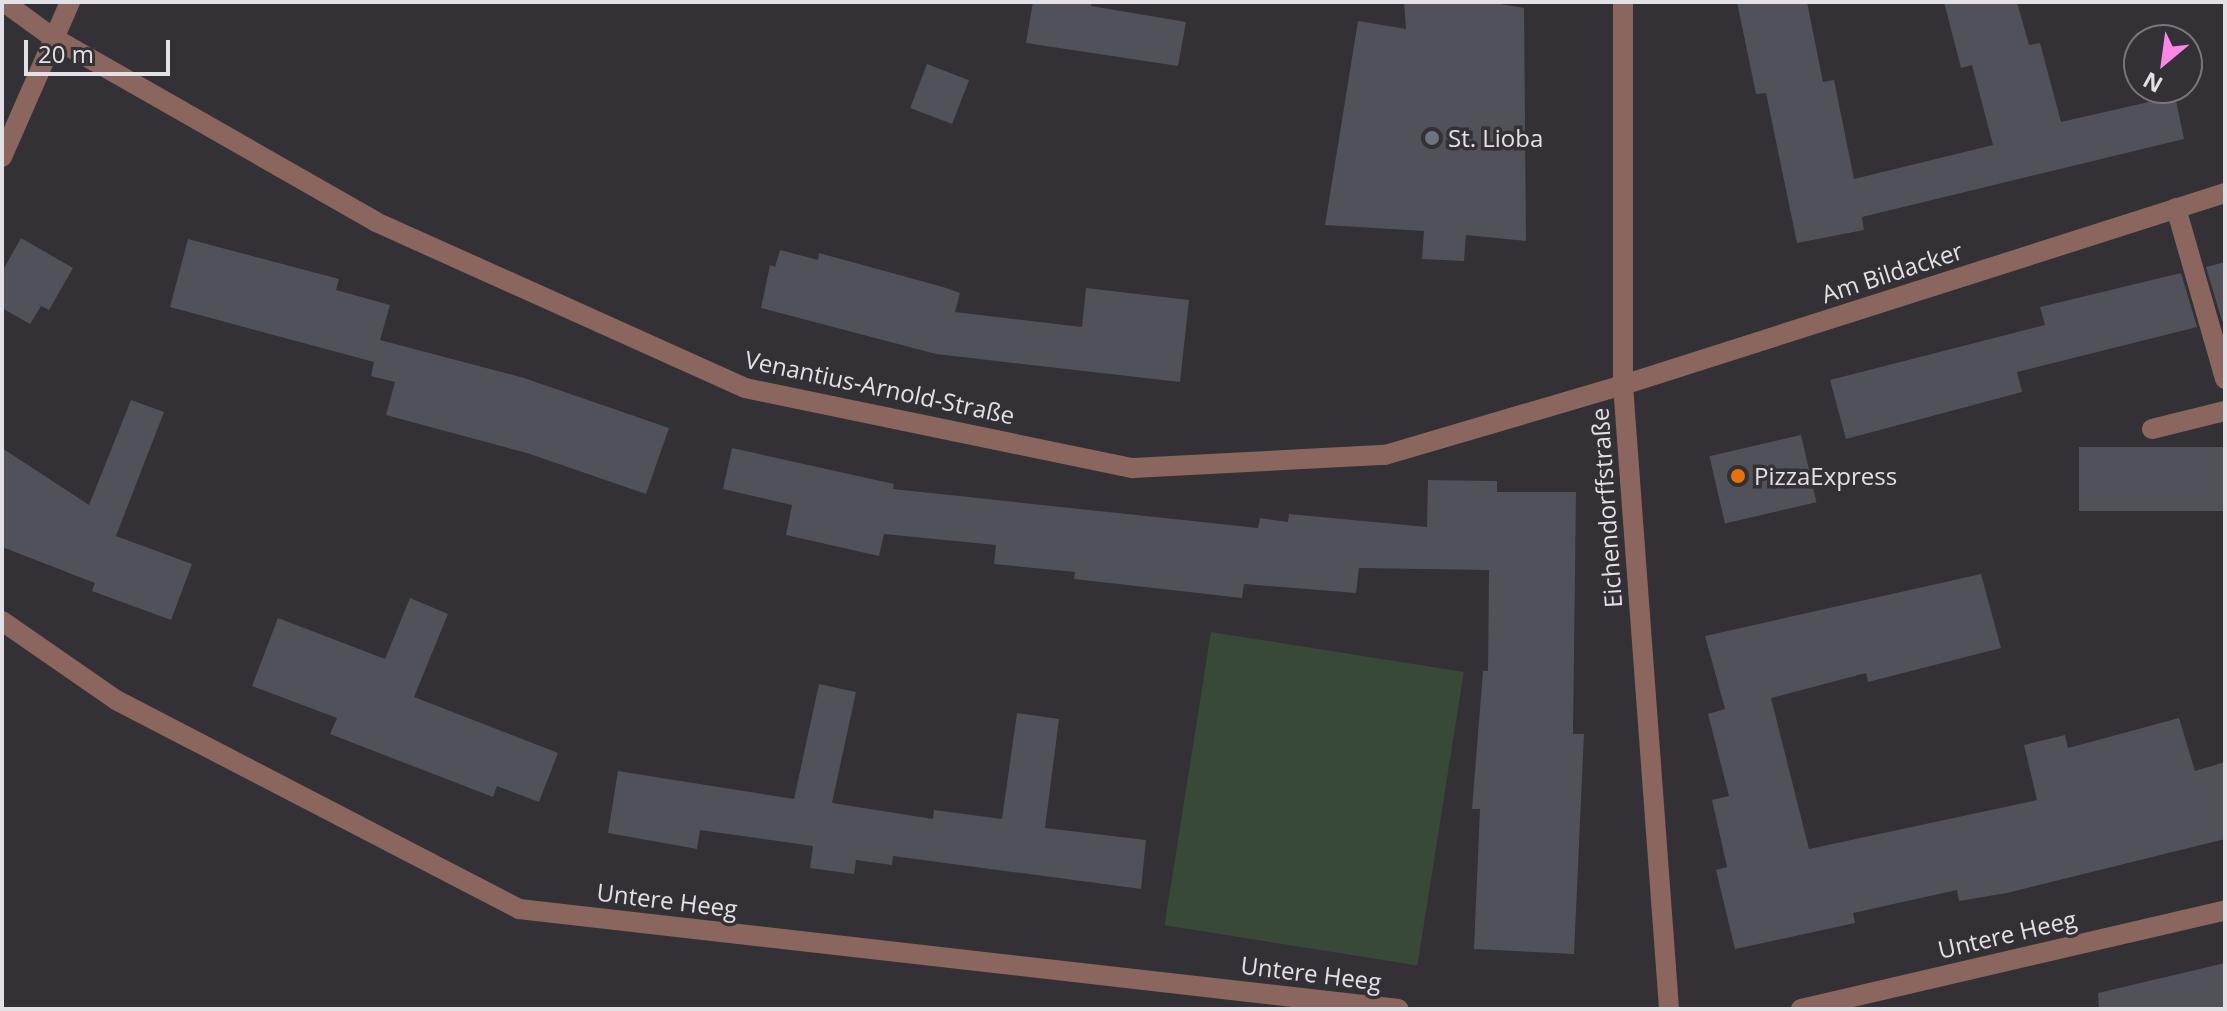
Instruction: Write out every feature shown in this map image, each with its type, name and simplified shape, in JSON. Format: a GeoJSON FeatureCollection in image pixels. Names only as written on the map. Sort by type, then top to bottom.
{"type":"FeatureCollection","features":[{"type":"Feature","properties":{"kind":"street","name":"Venantius-Arnold-Straße"},"geometry":{"type":"LineString","coordinates":[[4,2],[52,37],[376,222],[745,388],[1133,468],[1385,455],[1623,385]]}},
{"type":"Feature","properties":{"kind":"street"},"geometry":{"type":"LineString","coordinates":[[2,157],[52,37],[70,2]]}},
{"type":"Feature","properties":{"kind":"street","name":"Eichendorffstraße"},"geometry":{"type":"LineString","coordinates":[[1623,2],[1623,385],[1669,1009]]}},
{"type":"Feature","properties":{"kind":"street","name":"Am Bildacker"},"geometry":{"type":"LineString","coordinates":[[1623,385],[2225,193]]}},
{"type":"Feature","properties":{"kind":"street"},"geometry":{"type":"LineString","coordinates":[[2176,208],[2225,379]]}},
{"type":"Feature","properties":{"kind":"street"},"geometry":{"type":"LineString","coordinates":[[2152,429],[2225,411]]}},
{"type":"Feature","properties":{"kind":"street","name":"Untere Heeg"},"geometry":{"type":"LineString","coordinates":[[2,621],[116,700],[519,909],[1398,1009]]}},
{"type":"Feature","properties":{"kind":"street","name":"Untere Heeg"},"geometry":{"type":"LineString","coordinates":[[1801,1009],[2225,910]]}},
{"type":"Feature","properties":{"kind":"green space"},"geometry":{"type":"Polygon","coordinates":[[[1211,632],[1464,672],[1417,965],[1165,925],[1211,632]]]}},
{"type":"Feature","properties":{"kind":"building"},"geometry":{"type":"Polygon","coordinates":[[[1033,2],[1092,2],[1091,6],[1186,22],[1178,66],[1026,43],[1033,2]]]}},
{"type":"Feature","properties":{"kind":"building","name":"St. Lioba"},"geometry":{"type":"Polygon","coordinates":[[[1404,2],[1488,2],[1524,8],[1526,241],[1466,235],[1464,261],[1422,259],[1424,231],[1325,225],[1358,21],[1406,29],[1404,2]]]}},
{"type":"Feature","properties":{"kind":"building"},"geometry":{"type":"Polygon","coordinates":[[[1737,2],[1807,2],[1823,82],[1834,80],[1854,179],[1993,145],[1972,65],[1961,68],[1944,2],[2017,2],[2029,45],[2040,43],[2061,122],[2140,104],[2177,104],[2184,139],[1862,217],[1864,230],[1797,243],[1766,93],[1756,94],[1737,2]]]}},
{"type":"Feature","properties":{"kind":"building"},"geometry":{"type":"Polygon","coordinates":[[[927,64],[969,80],[952,124],[910,108],[927,64]]]}},
{"type":"Feature","properties":{"kind":"building"},"geometry":{"type":"Polygon","coordinates":[[[21,238],[73,268],[49,310],[41,306],[30,324],[2,308],[2,272],[21,238]]]}},
{"type":"Feature","properties":{"kind":"building"},"geometry":{"type":"Polygon","coordinates":[[[188,239],[339,279],[336,290],[390,305],[380,340],[524,378],[669,428],[646,494],[527,453],[386,415],[395,382],[371,376],[374,362],[170,307],[188,239]]]}},
{"type":"Feature","properties":{"kind":"building"},"geometry":{"type":"Polygon","coordinates":[[[780,250],[818,260],[819,253],[960,293],[955,312],[1082,327],[1086,288],[1189,300],[1180,382],[936,354],[761,308],[770,265],[775,267],[780,250]]]}},
{"type":"Feature","properties":{"kind":"building"},"geometry":{"type":"Polygon","coordinates":[[[2225,262],[2225,320],[2222,321],[2206,267],[2225,262]]]}},
{"type":"Feature","properties":{"kind":"building"},"geometry":{"type":"Polygon","coordinates":[[[2181,273],[2197,327],[2017,372],[2022,392],[1846,439],[1830,380],[2045,325],[2040,307],[2181,273]]]}},
{"type":"Feature","properties":{"kind":"building"},"geometry":{"type":"Polygon","coordinates":[[[131,400],[164,412],[116,536],[192,564],[171,620],[92,591],[95,583],[2,547],[2,448],[89,505],[131,400]]]}},
{"type":"Feature","properties":{"kind":"building"},"geometry":{"type":"Polygon","coordinates":[[[1801,435],[1817,502],[1725,523],[1709,456],[1801,435]]]}},
{"type":"Feature","properties":{"kind":"building"},"geometry":{"type":"Polygon","coordinates":[[[2079,447],[2225,447],[2225,511],[2079,511],[2079,447]]]}},
{"type":"Feature","properties":{"kind":"building"},"geometry":{"type":"Polygon","coordinates":[[[732,448],[894,484],[893,489],[1258,528],[1260,518],[1288,522],[1289,514],[1427,527],[1428,480],[1497,481],[1497,492],[1576,492],[1573,734],[1584,734],[1574,954],[1474,949],[1480,809],[1472,809],[1483,671],[1488,671],[1489,570],[1359,568],[1356,593],[1244,584],[1242,598],[1074,579],[1075,572],[994,564],[996,545],[884,534],[879,556],[786,535],[792,505],[723,489],[732,448]]]}},
{"type":"Feature","properties":{"kind":"building"},"geometry":{"type":"Polygon","coordinates":[[[1981,574],[2001,648],[1868,682],[1866,673],[1771,698],[1809,849],[2037,800],[2024,745],[2065,735],[2068,748],[2179,718],[2195,771],[2225,762],[2225,839],[2007,893],[1959,901],[1957,890],[1853,913],[1855,923],[1735,949],[1716,870],[1727,867],[1712,800],[1729,796],[1708,714],[1725,709],[1705,636],[1981,574]]]}},
{"type":"Feature","properties":{"kind":"building"},"geometry":{"type":"Polygon","coordinates":[[[410,598],[448,614],[414,697],[558,753],[539,802],[497,786],[493,797],[330,734],[337,718],[252,686],[278,618],[385,659],[410,598]]]}},
{"type":"Feature","properties":{"kind":"building"},"geometry":{"type":"Polygon","coordinates":[[[819,684],[856,692],[832,803],[933,819],[934,810],[1002,819],[1017,713],[1059,719],[1045,828],[1146,840],[1141,889],[893,856],[892,865],[856,860],[854,874],[810,868],[813,846],[700,830],[697,849],[608,833],[618,771],[794,799],[819,684]]]}},
{"type":"Feature","properties":{"kind":"building"},"geometry":{"type":"Polygon","coordinates":[[[2225,963],[2225,1009],[2099,1009],[2098,993],[2225,963]]]}},
{"type":"Feature","properties":{"kind":"place","name":"St. Lioba"},"geometry":{"type":"Point","coordinates":[1432,138]}},
{"type":"Feature","properties":{"kind":"place","name":"PizzaExpress"},"geometry":{"type":"Point","coordinates":[1738,476]}}]}
